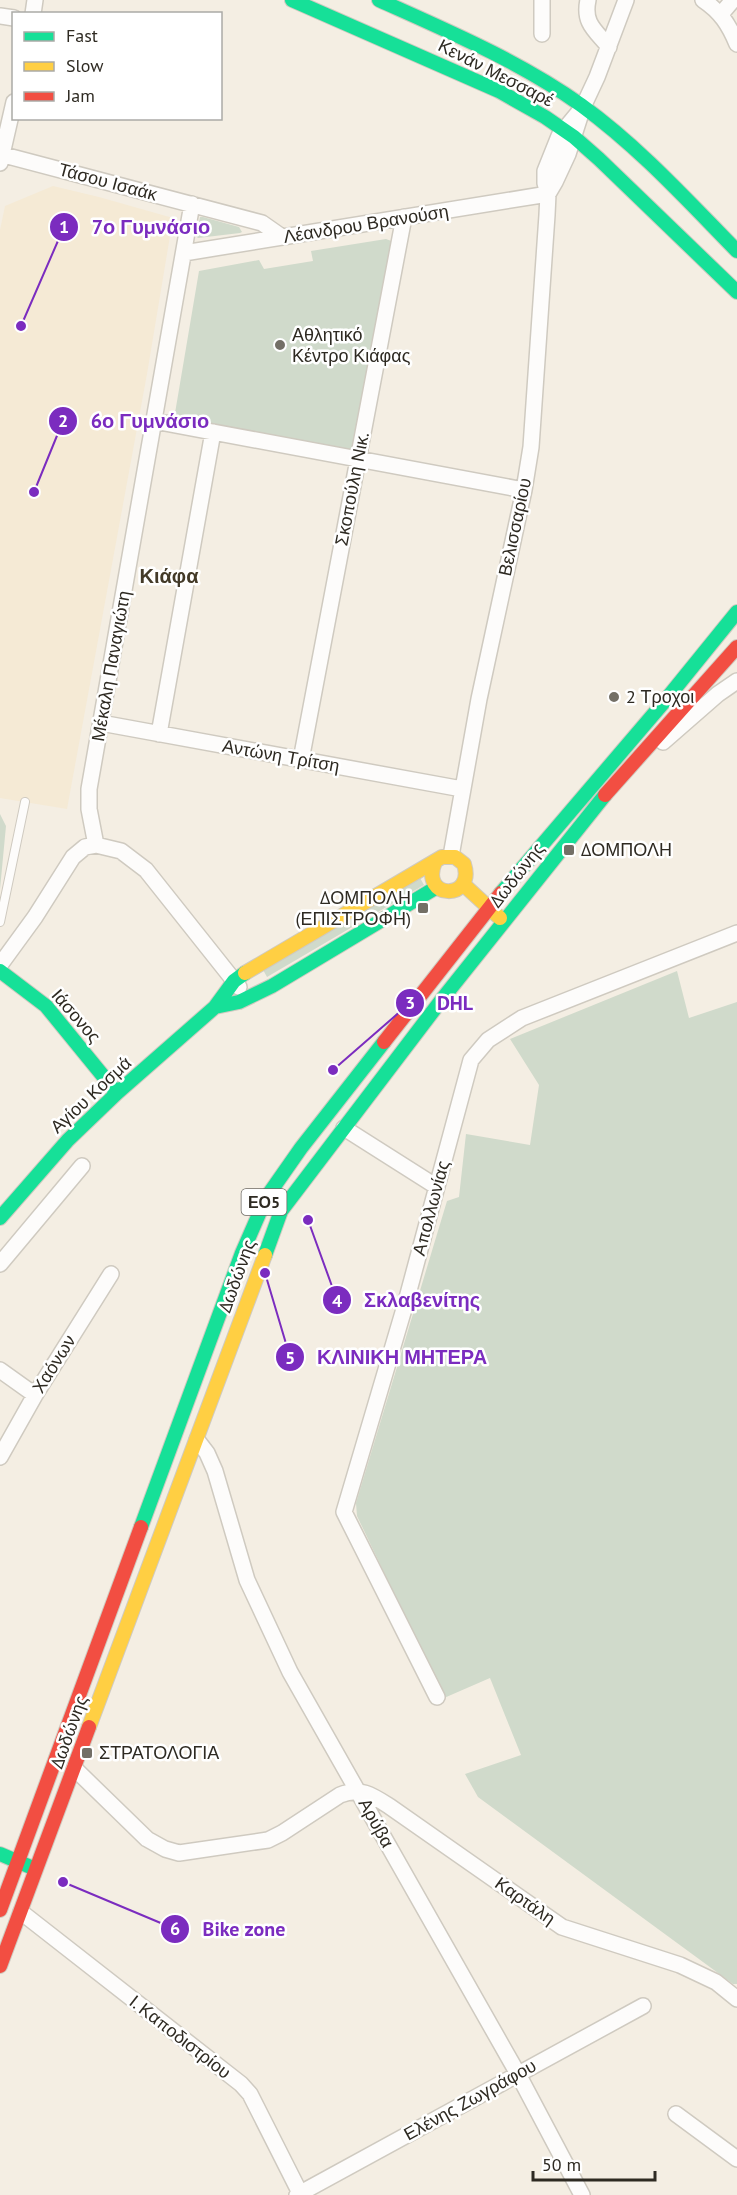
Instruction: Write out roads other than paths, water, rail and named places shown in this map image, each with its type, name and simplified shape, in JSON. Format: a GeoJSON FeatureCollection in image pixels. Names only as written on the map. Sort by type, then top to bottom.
{"type":"FeatureCollection","features":[{"type":"Feature","properties":{"kind":"main road","name":"Κενάν Μεσσαρέ"},"geometry":{"type":"LineString","coordinates":[[292,0],[374,34],[528,106],[569,134],[648,204],[737,292]]}},
{"type":"Feature","properties":{"kind":"main road","name":"Κενάν Μεσσαρέ"},"geometry":{"type":"LineString","coordinates":[[379,0],[409,7],[514,65],[583,107],[628,143],[737,251]]}},
{"type":"Feature","properties":{"kind":"main road","name":"Δωδώνης"},"geometry":{"type":"LineString","coordinates":[[0,1910],[242,1253],[266,1198],[301,1148],[489,908],[737,612]]}},
{"type":"Feature","properties":{"kind":"main road","name":"Δωδώνης"},"geometry":{"type":"LineString","coordinates":[[0,1966],[276,1220],[301,1182],[592,809],[735,650]]}},
{"type":"Feature","properties":{"kind":"main road"},"geometry":{"type":"LineString","coordinates":[[451,856],[465,867],[466,876],[463,884],[449,891],[437,887],[432,882],[430,873],[435,862],[442,857],[451,856]]}},
{"type":"Feature","properties":{"kind":"main road","name":"Αγίου Κοσμά"},"geometry":{"type":"LineString","coordinates":[[0,1218],[68,1140],[117,1093],[215,1007],[234,981],[372,897],[435,862]]}},
{"type":"Feature","properties":{"kind":"main road"},"geometry":{"type":"LineString","coordinates":[[463,884],[504,921]]}},
{"type":"Feature","properties":{"kind":"main road","name":"Αγίου Κοσμά"},"geometry":{"type":"LineString","coordinates":[[215,1007],[249,999],[437,887]]}},
{"type":"Feature","properties":{"kind":"main road","name":"Ιάσονος"},"geometry":{"type":"LineString","coordinates":[[0,971],[46,1006],[117,1093]]}},
{"type":"Feature","properties":{"kind":"main road"},"geometry":{"type":"LineString","coordinates":[[0,1854],[36,1869]]}},
{"type":"Feature","properties":{"kind":"street"},"geometry":{"type":"LineString","coordinates":[[542,0],[542,34]]}},
{"type":"Feature","properties":{"kind":"street"},"geometry":{"type":"LineString","coordinates":[[588,0],[586,9],[588,20],[609,47]]}},
{"type":"Feature","properties":{"kind":"street"},"geometry":{"type":"LineString","coordinates":[[583,107],[597,77],[626,0]]}},
{"type":"Feature","properties":{"kind":"street"},"geometry":{"type":"LineString","coordinates":[[703,0],[721,14],[737,44]]}},
{"type":"Feature","properties":{"kind":"street"},"geometry":{"type":"LineString","coordinates":[[721,14],[733,0]]}},
{"type":"Feature","properties":{"kind":"street","name":"Βελισσαρίου"},"geometry":{"type":"LineString","coordinates":[[451,856],[462,789],[524,490],[533,423],[548,194],[545,171],[554,146],[569,134],[583,107]]}},
{"type":"Feature","properties":{"kind":"street"},"geometry":{"type":"LineString","coordinates":[[1,157],[12,110]]}},
{"type":"Feature","properties":{"kind":"street","name":"Τάσου Ισαάκ"},"geometry":{"type":"LineString","coordinates":[[1,157],[192,204],[262,224],[282,237]]}},
{"type":"Feature","properties":{"kind":"street","name":"Λέανδρου Βρανούση"},"geometry":{"type":"LineString","coordinates":[[184,253],[548,194]]}},
{"type":"Feature","properties":{"kind":"street","name":"Μέκαλη Παναγιώτη"},"geometry":{"type":"LineString","coordinates":[[96,845],[88,800],[192,204]]}},
{"type":"Feature","properties":{"kind":"street","name":"Σκοπούλη Νικ."},"geometry":{"type":"LineString","coordinates":[[301,760],[404,217]]}},
{"type":"Feature","properties":{"kind":"street"},"geometry":{"type":"LineString","coordinates":[[154,422],[524,490]]}},
{"type":"Feature","properties":{"kind":"street"},"geometry":{"type":"LineString","coordinates":[[159,734],[213,432]]}},
{"type":"Feature","properties":{"kind":"street"},"geometry":{"type":"LineString","coordinates":[[643,750],[658,747],[718,694],[737,681]]}},
{"type":"Feature","properties":{"kind":"street","name":"Αντώνη Τρίτση"},"geometry":{"type":"LineString","coordinates":[[101,723],[462,789]]}},
{"type":"Feature","properties":{"kind":"street"},"geometry":{"type":"LineString","coordinates":[[0,965],[30,924],[73,857],[85,847],[96,845],[121,851],[146,870],[249,999]]}},
{"type":"Feature","properties":{"kind":"street","name":"Απολλωνίας"},"geometry":{"type":"LineString","coordinates":[[437,1696],[344,1512],[437,1187],[467,1071],[477,1051],[488,1040],[522,1018],[737,933]]}},
{"type":"Feature","properties":{"kind":"street"},"geometry":{"type":"LineString","coordinates":[[344,1128],[437,1187]]}},
{"type":"Feature","properties":{"kind":"street"},"geometry":{"type":"LineString","coordinates":[[0,1264],[82,1166]]}},
{"type":"Feature","properties":{"kind":"street","name":"Χαόνων"},"geometry":{"type":"LineString","coordinates":[[0,1457],[35,1395],[111,1274]]}},
{"type":"Feature","properties":{"kind":"street"},"geometry":{"type":"LineString","coordinates":[[0,1370],[35,1395]]}},
{"type":"Feature","properties":{"kind":"street","name":"Αρύβα"},"geometry":{"type":"LineString","coordinates":[[196,1440],[207,1453],[215,1471],[247,1580],[291,1672],[518,2074],[582,2195]]}},
{"type":"Feature","properties":{"kind":"street"},"geometry":{"type":"LineString","coordinates":[[74,1768],[147,1839],[165,1849],[179,1853],[268,1840],[336,1798],[358,1791]]}},
{"type":"Feature","properties":{"kind":"street","name":"Καρτάλη"},"geometry":{"type":"LineString","coordinates":[[358,1791],[370,1794],[389,1806],[562,1927],[680,1965],[716,1982],[737,1999]]}},
{"type":"Feature","properties":{"kind":"street","name":"Ι. Καποδιστρίου"},"geometry":{"type":"LineString","coordinates":[[21,1912],[241,2084],[254,2102],[299,2194]]}},
{"type":"Feature","properties":{"kind":"street","name":"Ελένης Ζωγράφου"},"geometry":{"type":"LineString","coordinates":[[299,2194],[643,2006]]}},
{"type":"Feature","properties":{"kind":"street"},"geometry":{"type":"LineString","coordinates":[[676,2114],[737,2159]]}},
{"type":"Feature","properties":{"kind":"lane"},"geometry":{"type":"LineString","coordinates":[[0,922],[25,802]]}},
{"type":"Feature","properties":{"kind":"place","name":"7ο Γυμνάσιο"},"geometry":{"type":"Point","coordinates":[21,326]}},
{"type":"Feature","properties":{"kind":"place","name":"Αθλητικό Κέντρο Κιάφας"},"geometry":{"type":"Point","coordinates":[280,345]}},
{"type":"Feature","properties":{"kind":"place","name":"6ο Γυμνάσιο"},"geometry":{"type":"Point","coordinates":[34,492]}},
{"type":"Feature","properties":{"kind":"place","name":"2 Τροχοι"},"geometry":{"type":"Point","coordinates":[614,697]}},
{"type":"Feature","properties":{"kind":"place","name":"ΔΟΜΠΟΛΗ"},"geometry":{"type":"Point","coordinates":[569,850]}},
{"type":"Feature","properties":{"kind":"place","name":"ΔΟΜΠΟΛΗ (ΕΠΙΣΤΡΟΦΗ)"},"geometry":{"type":"Point","coordinates":[423,908]}},
{"type":"Feature","properties":{"kind":"place","name":"DHL"},"geometry":{"type":"Point","coordinates":[333,1070]}},
{"type":"Feature","properties":{"kind":"place","name":"Σκλαβενίτης"},"geometry":{"type":"Point","coordinates":[308,1220]}},
{"type":"Feature","properties":{"kind":"place","name":"ΚΛΙΝΙΚΗ ΜΗΤΕΡΑ"},"geometry":{"type":"Point","coordinates":[265,1273]}},
{"type":"Feature","properties":{"kind":"place","name":"ΣΤΡΑΤΟΛΟΓΙΑ"},"geometry":{"type":"Point","coordinates":[87,1753]}},
{"type":"Feature","properties":{"kind":"place","name":"Bike zone"},"geometry":{"type":"Point","coordinates":[63,1882]}},
{"type":"Feature","properties":{"kind":"district","name":"Κιάφα"},"geometry":{"type":"Point","coordinates":[169,576]}}]}
